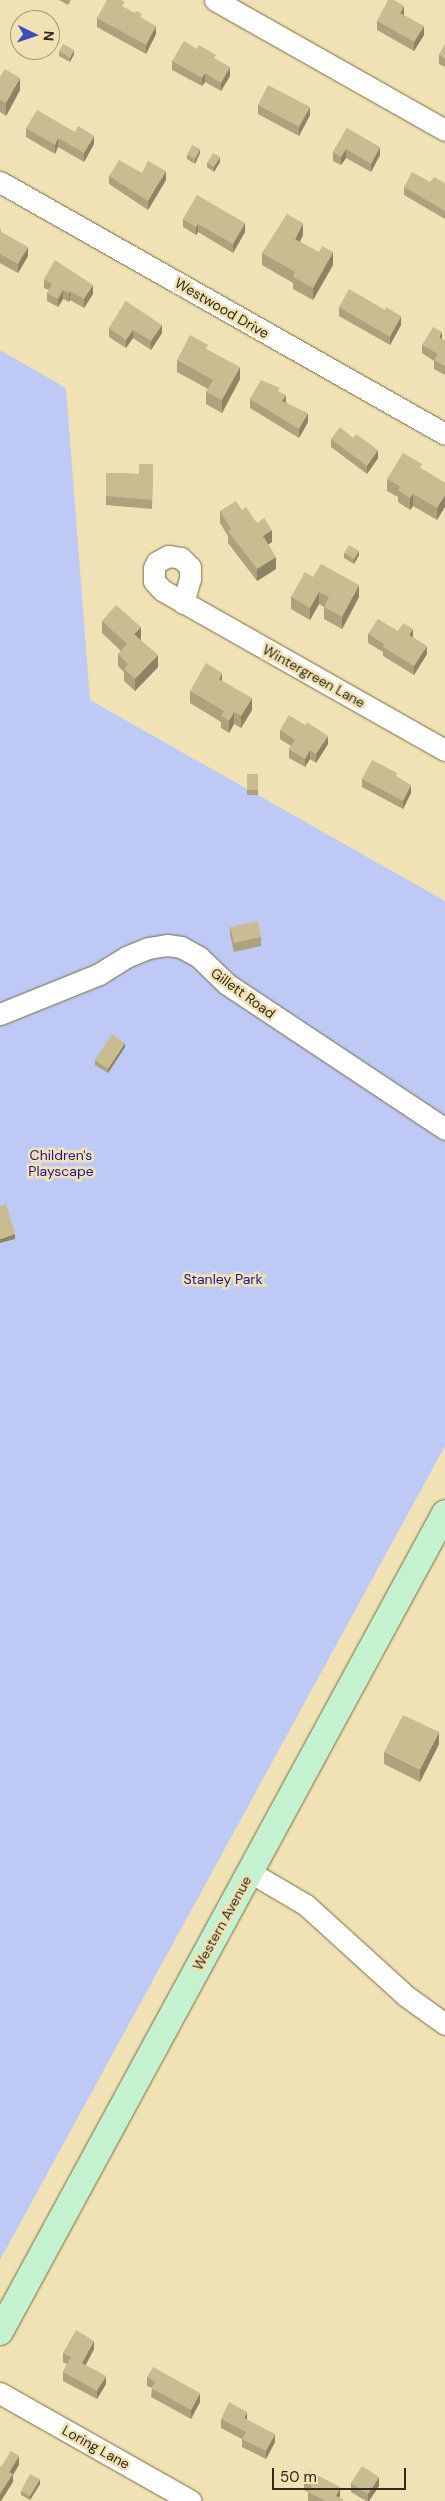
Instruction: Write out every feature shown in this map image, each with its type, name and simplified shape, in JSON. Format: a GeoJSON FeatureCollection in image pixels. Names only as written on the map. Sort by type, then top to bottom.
{"type":"FeatureCollection","features":[{"type":"Feature","properties":{"kind":"main road","name":"Western Avenue"},"geometry":{"type":"LineString","coordinates":[[0,2332],[445,1514]]}},
{"type":"Feature","properties":{"kind":"street"},"geometry":{"type":"LineString","coordinates":[[214,0],[445,130]]}},
{"type":"Feature","properties":{"kind":"street","name":"Westwood Drive"},"geometry":{"type":"LineString","coordinates":[[0,182],[445,434]]}},
{"type":"Feature","properties":{"kind":"street","name":"Wintergreen Lane"},"geometry":{"type":"LineString","coordinates":[[183,603],[445,750]]}},
{"type":"Feature","properties":{"kind":"street","name":"Gillett Road"},"geometry":{"type":"LineString","coordinates":[[0,1014],[99,974],[126,957],[148,948],[167,945],[181,947],[199,958],[227,984],[445,1129]]}},
{"type":"Feature","properties":{"kind":"street"},"geometry":{"type":"LineString","coordinates":[[250,1872],[306,1905],[406,1996],[445,2024]]}},
{"type":"Feature","properties":{"kind":"street","name":"Loring Lane"},"geometry":{"type":"LineString","coordinates":[[0,2393],[191,2501]]}},
{"type":"Feature","properties":{"kind":"green space","name":"Stanley Park"},"geometry":{"type":"Polygon","coordinates":[[[0,350],[66,388],[90,700],[445,901],[445,1446],[0,2260],[0,350]]]}},
{"type":"Feature","properties":{"kind":"building"},"geometry":{"type":"Polygon","coordinates":[[[107,0],[121,0],[125,2],[122,6],[135,13],[137,11],[142,14],[140,17],[156,26],[146,45],[97,18],[107,0]]]}},
{"type":"Feature","properties":{"kind":"building"},"geometry":{"type":"Polygon","coordinates":[[[388,0],[394,0],[404,6],[400,13],[424,26],[414,42],[377,21],[388,0]]]}},
{"type":"Feature","properties":{"kind":"building"},"geometry":{"type":"Polygon","coordinates":[[[184,41],[197,49],[199,45],[216,55],[214,58],[230,67],[221,83],[205,73],[202,78],[172,61],[184,41]]]}},
{"type":"Feature","properties":{"kind":"building"},"geometry":{"type":"Polygon","coordinates":[[[63,44],[74,50],[70,58],[60,52],[63,44]]]}},
{"type":"Feature","properties":{"kind":"building"},"geometry":{"type":"Polygon","coordinates":[[[445,44],[445,59],[439,55],[445,44]]]}},
{"type":"Feature","properties":{"kind":"building"},"geometry":{"type":"Polygon","coordinates":[[[5,69],[20,78],[6,103],[0,100],[0,77],[5,69]]]}},
{"type":"Feature","properties":{"kind":"building"},"geometry":{"type":"Polygon","coordinates":[[[268,85],[310,107],[299,127],[258,105],[268,85]]]}},
{"type":"Feature","properties":{"kind":"building"},"geometry":{"type":"Polygon","coordinates":[[[37,110],[75,132],[78,126],[94,136],[84,153],[58,138],[55,145],[26,128],[37,110]]]}},
{"type":"Feature","properties":{"kind":"building"},"geometry":{"type":"Polygon","coordinates":[[[347,128],[380,147],[371,164],[346,149],[341,157],[333,152],[347,128]]]}},
{"type":"Feature","properties":{"kind":"building"},"geometry":{"type":"Polygon","coordinates":[[[192,145],[200,149],[195,159],[187,155],[192,145]]]}},
{"type":"Feature","properties":{"kind":"building"},"geometry":{"type":"Polygon","coordinates":[[[213,153],[220,157],[214,167],[207,163],[213,153]]]}},
{"type":"Feature","properties":{"kind":"building"},"geometry":{"type":"Polygon","coordinates":[[[119,160],[142,173],[148,161],[166,171],[148,201],[109,176],[119,160]]]}},
{"type":"Feature","properties":{"kind":"building"},"geometry":{"type":"Polygon","coordinates":[[[412,172],[430,182],[434,177],[445,183],[445,211],[404,187],[412,172]]]}},
{"type":"Feature","properties":{"kind":"building"},"geometry":{"type":"Polygon","coordinates":[[[197,195],[245,223],[233,244],[198,224],[196,227],[183,219],[197,195]]]}},
{"type":"Feature","properties":{"kind":"building"},"geometry":{"type":"Polygon","coordinates":[[[287,214],[303,223],[295,239],[319,252],[322,246],[333,252],[313,288],[293,277],[295,272],[262,253],[287,214]]]}},
{"type":"Feature","properties":{"kind":"building"},"geometry":{"type":"Polygon","coordinates":[[[0,231],[28,247],[18,264],[0,254],[0,231]]]}},
{"type":"Feature","properties":{"kind":"building"},"geometry":{"type":"Polygon","coordinates":[[[55,260],[93,285],[84,299],[70,291],[69,293],[63,290],[58,299],[47,293],[52,284],[44,279],[55,260]]]}},
{"type":"Feature","properties":{"kind":"building"},"geometry":{"type":"Polygon","coordinates":[[[349,289],[385,310],[386,307],[401,316],[390,337],[339,307],[349,289]]]}},
{"type":"Feature","properties":{"kind":"building"},"geometry":{"type":"Polygon","coordinates":[[[126,301],[162,325],[151,341],[133,330],[126,340],[109,328],[126,301]]]}},
{"type":"Feature","properties":{"kind":"building"},"geometry":{"type":"Polygon","coordinates":[[[433,327],[442,332],[439,337],[445,341],[445,366],[434,360],[438,354],[422,345],[433,327]]]}},
{"type":"Feature","properties":{"kind":"building"},"geometry":{"type":"Polygon","coordinates":[[[190,335],[208,345],[206,349],[240,367],[222,400],[206,392],[213,380],[177,360],[190,335]]]}},
{"type":"Feature","properties":{"kind":"building"},"geometry":{"type":"Polygon","coordinates":[[[261,380],[280,388],[278,391],[286,395],[282,401],[308,413],[299,429],[250,399],[261,380]]]}},
{"type":"Feature","properties":{"kind":"building"},"geometry":{"type":"Polygon","coordinates":[[[340,427],[353,438],[356,434],[378,450],[367,466],[331,439],[340,427]]]}},
{"type":"Feature","properties":{"kind":"building"},"geometry":{"type":"Polygon","coordinates":[[[403,453],[422,464],[420,468],[445,483],[445,495],[437,508],[413,494],[410,498],[398,490],[400,486],[387,479],[403,453]]]}},
{"type":"Feature","properties":{"kind":"building"},"geometry":{"type":"Polygon","coordinates":[[[139,464],[153,464],[152,500],[106,496],[106,473],[139,474],[139,464]]]}},
{"type":"Feature","properties":{"kind":"building"},"geometry":{"type":"Polygon","coordinates":[[[236,501],[242,510],[246,507],[257,523],[264,518],[272,530],[263,536],[276,557],[257,569],[228,531],[231,529],[220,511],[236,501]]]}},
{"type":"Feature","properties":{"kind":"building"},"geometry":{"type":"Polygon","coordinates":[[[349,545],[359,551],[354,559],[344,553],[349,545]]]}},
{"type":"Feature","properties":{"kind":"building"},"geometry":{"type":"Polygon","coordinates":[[[321,564],[359,585],[342,617],[324,607],[329,597],[319,592],[310,608],[291,597],[305,572],[313,577],[321,564]]]}},
{"type":"Feature","properties":{"kind":"building"},"geometry":{"type":"Polygon","coordinates":[[[116,605],[141,627],[134,634],[158,655],[135,679],[124,669],[128,664],[118,654],[127,644],[102,621],[116,605]]]}},
{"type":"Feature","properties":{"kind":"building"},"geometry":{"type":"Polygon","coordinates":[[[378,619],[398,631],[403,623],[413,629],[409,635],[427,646],[414,666],[383,647],[384,644],[368,634],[378,619]]]}},
{"type":"Feature","properties":{"kind":"building"},"geometry":{"type":"Polygon","coordinates":[[[206,663],[222,673],[219,679],[252,698],[241,716],[234,712],[229,721],[221,716],[224,711],[190,691],[206,663]]]}},
{"type":"Feature","properties":{"kind":"building"},"geometry":{"type":"Polygon","coordinates":[[[289,715],[305,725],[307,722],[328,736],[316,754],[310,750],[305,759],[289,749],[295,740],[280,730],[289,715]]]}},
{"type":"Feature","properties":{"kind":"building"},"geometry":{"type":"Polygon","coordinates":[[[372,760],[397,773],[396,776],[411,785],[403,801],[362,779],[372,760]]]}},
{"type":"Feature","properties":{"kind":"building"},"geometry":{"type":"Polygon","coordinates":[[[247,774],[258,774],[258,790],[247,790],[247,774]]]}},
{"type":"Feature","properties":{"kind":"building"},"geometry":{"type":"Polygon","coordinates":[[[258,921],[261,937],[234,943],[230,927],[258,921]]]}},
{"type":"Feature","properties":{"kind":"building"},"geometry":{"type":"Polygon","coordinates":[[[112,1034],[125,1043],[108,1069],[95,1060],[112,1034]]]}},
{"type":"Feature","properties":{"kind":"building"},"geometry":{"type":"Polygon","coordinates":[[[6,1204],[15,1234],[0,1239],[0,1206],[6,1204]]]}},
{"type":"Feature","properties":{"kind":"building"},"geometry":{"type":"Polygon","coordinates":[[[403,1715],[439,1732],[420,1770],[384,1752],[403,1715]]]}},
{"type":"Feature","properties":{"kind":"building"},"geometry":{"type":"Polygon","coordinates":[[[76,2330],[94,2341],[82,2363],[106,2376],[97,2391],[63,2372],[71,2357],[63,2353],[76,2330]]]}},
{"type":"Feature","properties":{"kind":"building"},"geometry":{"type":"Polygon","coordinates":[[[153,2367],[200,2393],[191,2410],[151,2388],[155,2382],[147,2377],[153,2367]]]}},
{"type":"Feature","properties":{"kind":"building"},"geometry":{"type":"Polygon","coordinates":[[[229,2402],[247,2412],[244,2418],[275,2434],[266,2451],[242,2439],[246,2432],[221,2419],[229,2402]]]}},
{"type":"Feature","properties":{"kind":"building"},"geometry":{"type":"Polygon","coordinates":[[[11,2451],[19,2456],[9,2472],[13,2474],[0,2494],[0,2466],[11,2451]]]}},
{"type":"Feature","properties":{"kind":"building"},"geometry":{"type":"Polygon","coordinates":[[[362,2466],[379,2477],[368,2494],[351,2483],[362,2466]]]}},
{"type":"Feature","properties":{"kind":"building"},"geometry":{"type":"Polygon","coordinates":[[[309,2471],[340,2487],[336,2496],[343,2499],[342,2501],[325,2501],[308,2492],[312,2486],[304,2482],[309,2471]]]}},
{"type":"Feature","properties":{"kind":"building"},"geometry":{"type":"Polygon","coordinates":[[[30,2474],[40,2479],[30,2496],[21,2491],[30,2474]]]}},
{"type":"Feature","properties":{"kind":"park label","name":"Children's Playscape"},"geometry":{"type":"Point","coordinates":[61,1164]}}]}
